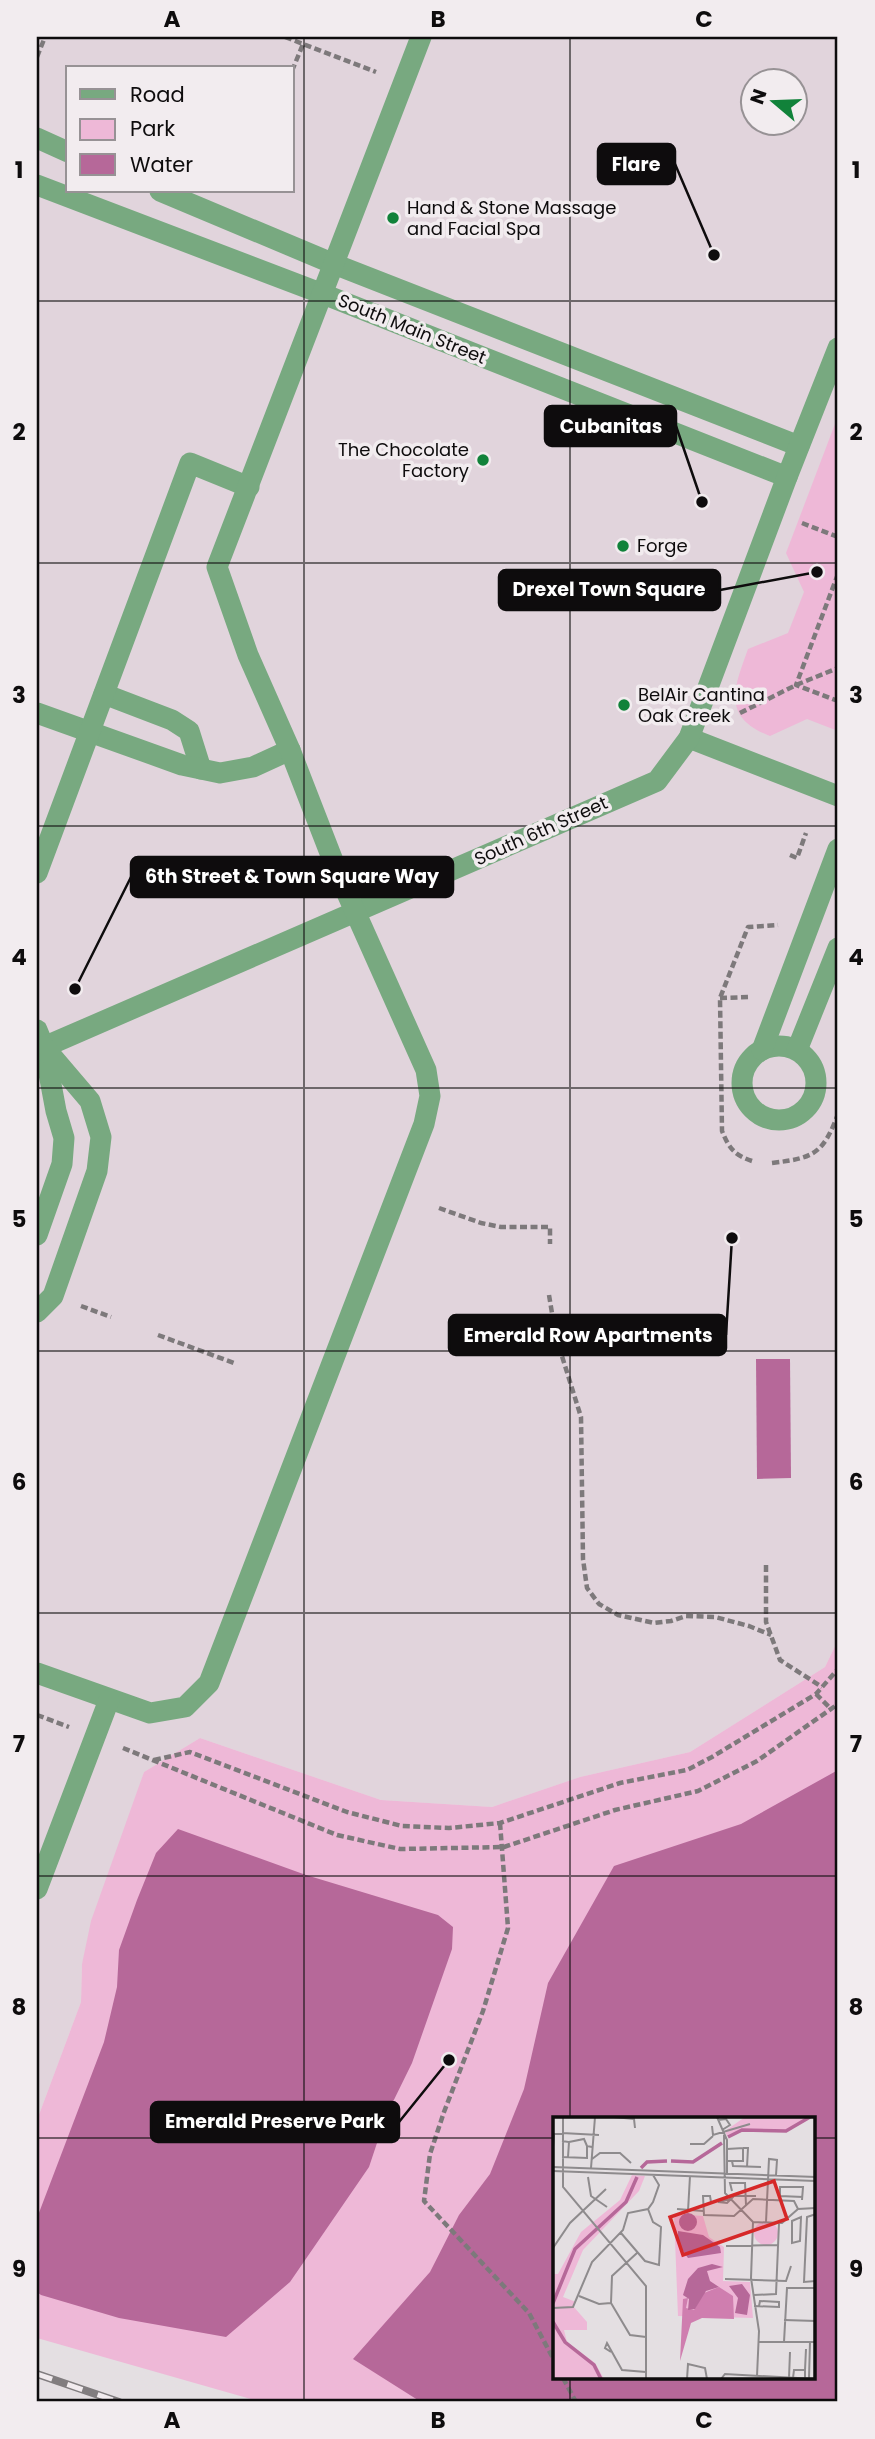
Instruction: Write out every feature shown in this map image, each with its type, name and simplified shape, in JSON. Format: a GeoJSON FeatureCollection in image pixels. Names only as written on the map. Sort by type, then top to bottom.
{"type":"FeatureCollection","features":[{"type":"Feature","properties":{"kind":"street"},"geometry":{"type":"LineString","coordinates":[[37,1673],[150,1713],[184,1707],[209,1684],[424,1124],[430,1096],[426,1070],[338,871],[290,750],[248,655],[217,567],[421,37]]}},
{"type":"Feature","properties":{"kind":"street"},"geometry":{"type":"LineString","coordinates":[[37,138],[66,151]]}},
{"type":"Feature","properties":{"kind":"street","name":"South Main Street"},"geometry":{"type":"LineString","coordinates":[[37,185],[323,294],[787,477]]}},
{"type":"Feature","properties":{"kind":"street","name":"South Main Street"},"geometry":{"type":"LineString","coordinates":[[162,192],[334,264],[799,446]]}},
{"type":"Feature","properties":{"kind":"street","name":"South 6th Street"},"geometry":{"type":"LineString","coordinates":[[39,1042],[357,912],[657,781],[690,738],[838,348]]}},
{"type":"Feature","properties":{"kind":"street"},"geometry":{"type":"LineString","coordinates":[[37,873],[190,463],[249,487]]}},
{"type":"Feature","properties":{"kind":"street"},"geometry":{"type":"LineString","coordinates":[[104,694],[172,720],[189,730],[201,769]]}},
{"type":"Feature","properties":{"kind":"street"},"geometry":{"type":"LineString","coordinates":[[37,713],[182,765],[220,773],[253,767],[290,750]]}},
{"type":"Feature","properties":{"kind":"street"},"geometry":{"type":"LineString","coordinates":[[690,738],[838,796]]}},
{"type":"Feature","properties":{"kind":"street"},"geometry":{"type":"LineString","coordinates":[[762,1049],[838,849]]}},
{"type":"Feature","properties":{"kind":"street"},"geometry":{"type":"LineString","coordinates":[[797,1050],[838,948]]}},
{"type":"Feature","properties":{"kind":"street"},"geometry":{"type":"LineString","coordinates":[[37,1236],[62,1164],[64,1138],[39,1042]]}},
{"type":"Feature","properties":{"kind":"street"},"geometry":{"type":"LineString","coordinates":[[37,1312],[53,1296],[97,1171],[101,1137],[90,1101],[39,1042]]}},
{"type":"Feature","properties":{"kind":"street"},"geometry":{"type":"LineString","coordinates":[[786,1046],[797,1050],[807,1058],[816,1081],[810,1104],[790,1118],[778,1120],[755,1112],[747,1103],[743,1091],[745,1067],[762,1049],[786,1046]]}},
{"type":"Feature","properties":{"kind":"street"},"geometry":{"type":"LineString","coordinates":[[37,1889],[109,1700]]}},
{"type":"Feature","properties":{"kind":"path"},"geometry":{"type":"LineString","coordinates":[[37,57],[44,37]]}},
{"type":"Feature","properties":{"kind":"path"},"geometry":{"type":"LineString","coordinates":[[285,37],[295,38],[303,44],[377,72]]}},
{"type":"Feature","properties":{"kind":"path"},"geometry":{"type":"LineString","coordinates":[[294,66],[303,44]]}},
{"type":"Feature","properties":{"kind":"path"},"geometry":{"type":"LineString","coordinates":[[802,523],[838,537]]}},
{"type":"Feature","properties":{"kind":"path"},"geometry":{"type":"LineString","coordinates":[[796,685],[838,574]]}},
{"type":"Feature","properties":{"kind":"path"},"geometry":{"type":"LineString","coordinates":[[740,713],[838,668]]}},
{"type":"Feature","properties":{"kind":"path"},"geometry":{"type":"LineString","coordinates":[[796,685],[838,701]]}},
{"type":"Feature","properties":{"kind":"path"},"geometry":{"type":"LineString","coordinates":[[790,855],[797,858],[806,833]]}},
{"type":"Feature","properties":{"kind":"path"},"geometry":{"type":"LineString","coordinates":[[772,1163],[803,1159],[821,1148],[838,1114]]}},
{"type":"Feature","properties":{"kind":"path"},"geometry":{"type":"LineString","coordinates":[[439,1208],[501,1227],[550,1227],[550,1244]]}},
{"type":"Feature","properties":{"kind":"path"},"geometry":{"type":"LineString","coordinates":[[549,1295],[556,1337],[580,1417],[583,1559],[587,1588],[599,1604],[618,1615],[654,1623],[686,1616],[715,1617],[771,1635]]}},
{"type":"Feature","properties":{"kind":"path"},"geometry":{"type":"LineString","coordinates":[[70,1302],[111,1317]]}},
{"type":"Feature","properties":{"kind":"path"},"geometry":{"type":"LineString","coordinates":[[158,1335],[234,1363]]}},
{"type":"Feature","properties":{"kind":"path"},"geometry":{"type":"LineString","coordinates":[[766,1565],[766,1622],[780,1660],[822,1687]]}},
{"type":"Feature","properties":{"kind":"path"},"geometry":{"type":"LineString","coordinates":[[153,1760],[190,1752],[347,1812],[402,1826],[449,1828],[500,1823],[620,1783],[687,1770],[816,1694],[838,1669]]}},
{"type":"Feature","properties":{"kind":"path"},"geometry":{"type":"LineString","coordinates":[[816,1694],[832,1710]]}},
{"type":"Feature","properties":{"kind":"path"},"geometry":{"type":"LineString","coordinates":[[122,1747],[337,1835],[400,1849],[503,1847],[615,1810],[698,1791],[757,1761],[838,1704]]}},
{"type":"Feature","properties":{"kind":"path"},"geometry":{"type":"LineString","coordinates":[[37,1715],[72,1728]]}},
{"type":"Feature","properties":{"kind":"path"},"geometry":{"type":"LineString","coordinates":[[500,1823],[508,1928],[483,2011],[430,2154],[424,2201],[528,2313],[553,2358]]}},
{"type":"Feature","properties":{"kind":"path"},"geometry":{"type":"LineString","coordinates":[[564,2380],[576,2402]]}},
{"type":"Feature","properties":{"kind":"shaded area"},"geometry":{"type":"Polygon","coordinates":[[[37,37],[838,37],[838,1640],[825,1667],[690,1752],[580,1777],[492,1807],[381,1800],[200,1738],[144,1772],[82,1964],[81,2002],[37,2120],[37,37]]]}},
{"type":"Feature","properties":{"kind":"green space"},"geometry":{"type":"Polygon","coordinates":[[[838,416],[838,731],[807,719],[770,736],[744,720],[735,700],[736,689],[748,649],[788,633],[804,592],[786,553],[838,416]]]}},
{"type":"Feature","properties":{"kind":"green space"},"geometry":{"type":"Polygon","coordinates":[[[838,1640],[838,2402],[261,2402],[37,2338],[37,2120],[81,2002],[82,1964],[91,1921],[144,1772],[200,1738],[381,1800],[492,1807],[580,1777],[690,1752],[825,1667],[838,1640]]]}},
{"type":"Feature","properties":{"kind":"water"},"geometry":{"type":"Polygon","coordinates":[[[756,1359],[790,1359],[791,1478],[757,1479],[756,1359]]]}},
{"type":"Feature","properties":{"kind":"water"},"geometry":{"type":"Polygon","coordinates":[[[838,1770],[838,2402],[421,2402],[353,2359],[430,2272],[459,2215],[490,2174],[524,2089],[548,1983],[614,1866],[741,1824],[838,1770]]]}},
{"type":"Feature","properties":{"kind":"water"},"geometry":{"type":"Polygon","coordinates":[[[178,1829],[306,1875],[438,1915],[453,1927],[452,1949],[412,2063],[386,2116],[369,2167],[290,2282],[226,2337],[119,2318],[37,2292],[37,2218],[104,2042],[117,1987],[119,1950],[137,1900],[156,1853],[178,1829]]]}},
{"type":"Feature","properties":{"kind":"railway"},"geometry":{"type":"LineString","coordinates":[[37,2374],[119,2402]]}},
{"type":"Feature","properties":{"kind":"place","name":"Hand & Stone Massage and Facial Spa"},"geometry":{"type":"Point","coordinates":[393,218]}},
{"type":"Feature","properties":{"kind":"place","name":"Flare"},"geometry":{"type":"Point","coordinates":[714,255]}},
{"type":"Feature","properties":{"kind":"place","name":"The Chocolate Factory"},"geometry":{"type":"Point","coordinates":[483,460]}},
{"type":"Feature","properties":{"kind":"place","name":"Cubanitas"},"geometry":{"type":"Point","coordinates":[702,502]}},
{"type":"Feature","properties":{"kind":"place","name":"Forge"},"geometry":{"type":"Point","coordinates":[623,546]}},
{"type":"Feature","properties":{"kind":"place","name":"Drexel Town Square"},"geometry":{"type":"Point","coordinates":[817,572]}},
{"type":"Feature","properties":{"kind":"place","name":"BelAir Cantina Oak Creek"},"geometry":{"type":"Point","coordinates":[624,705]}},
{"type":"Feature","properties":{"kind":"place","name":"6th Street & Town Square Way"},"geometry":{"type":"Point","coordinates":[75,989]}},
{"type":"Feature","properties":{"kind":"place","name":"Emerald Row Apartments"},"geometry":{"type":"Point","coordinates":[732,1238]}},
{"type":"Feature","properties":{"kind":"place","name":"Emerald Preserve Park"},"geometry":{"type":"Point","coordinates":[449,2060]}}]}
